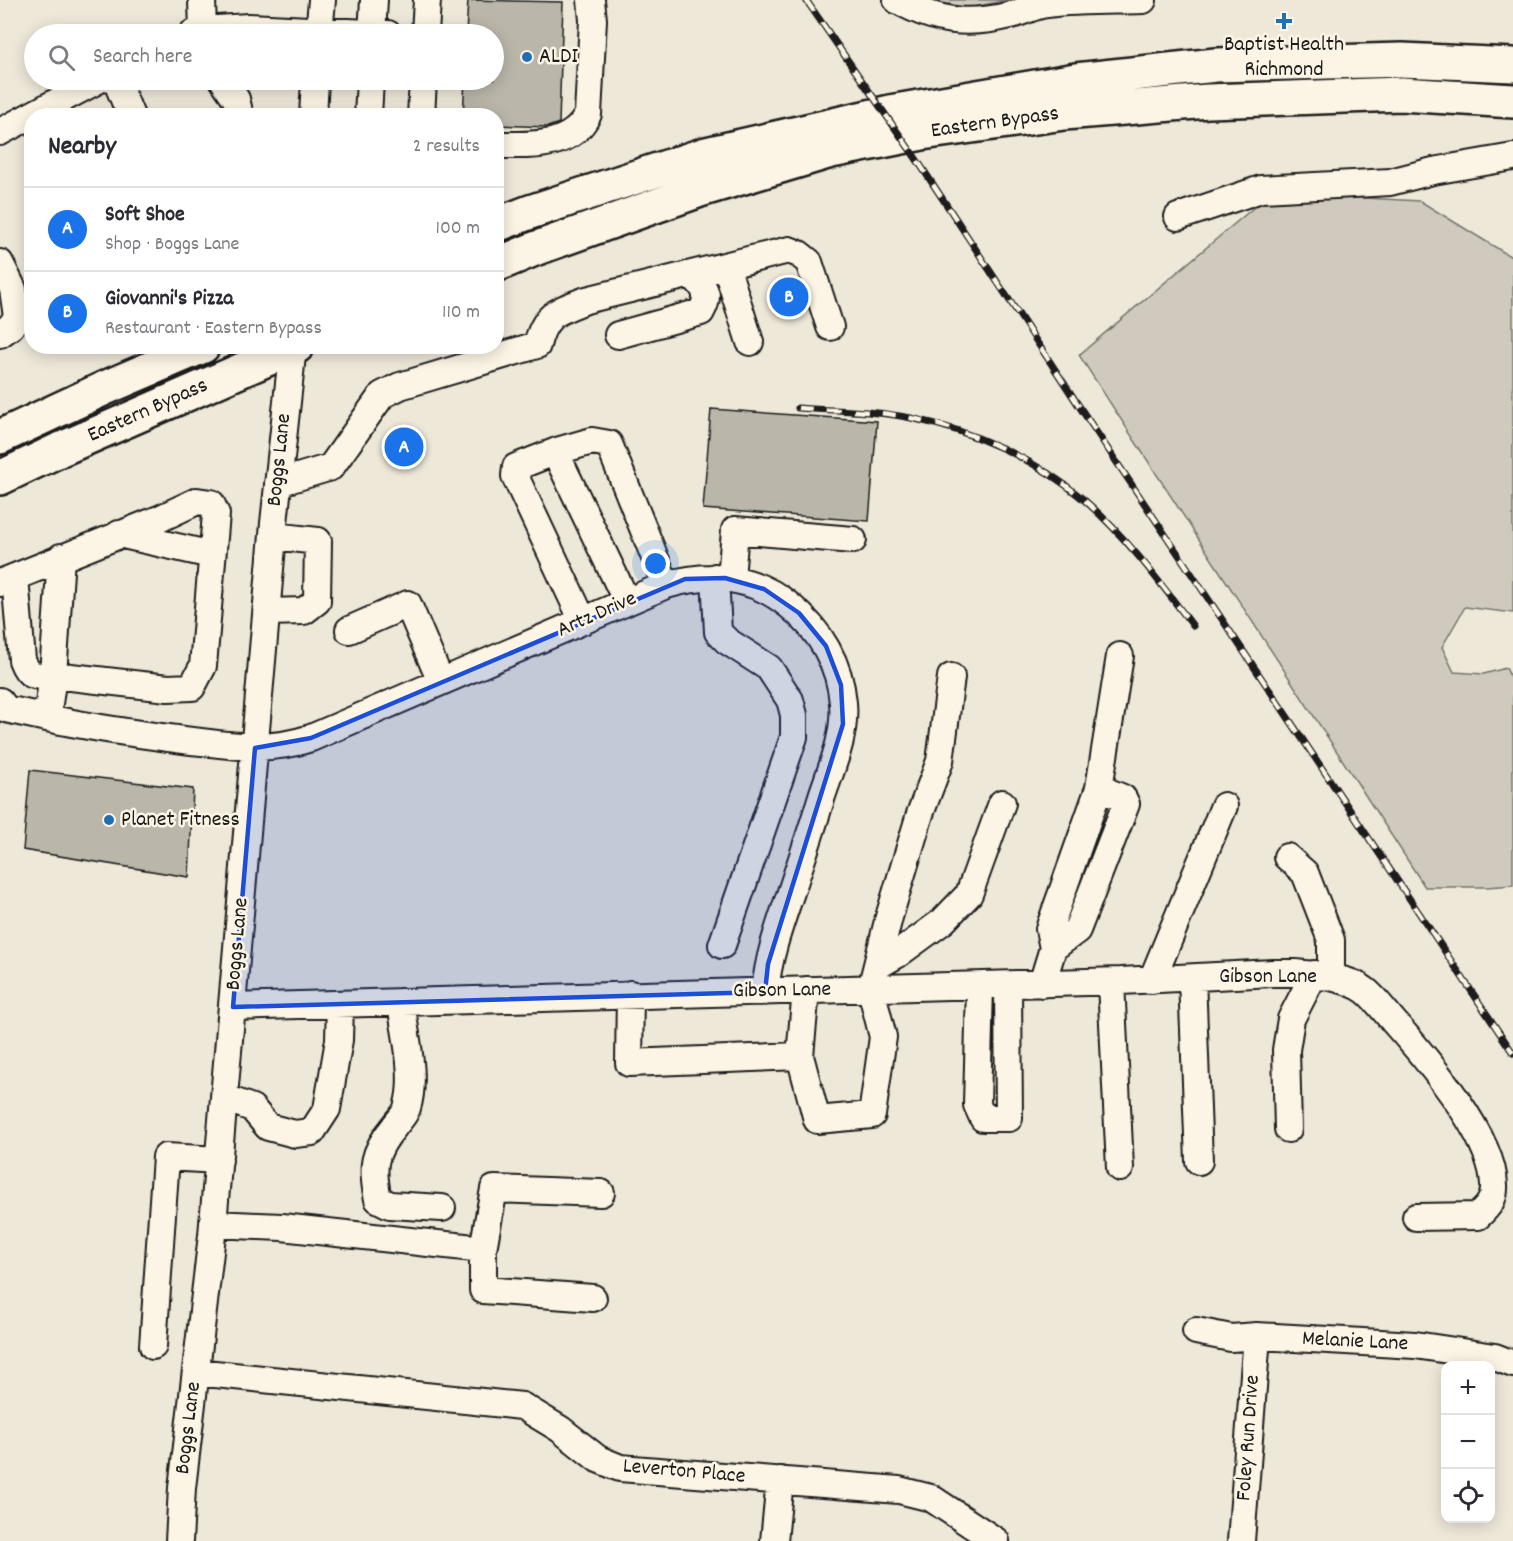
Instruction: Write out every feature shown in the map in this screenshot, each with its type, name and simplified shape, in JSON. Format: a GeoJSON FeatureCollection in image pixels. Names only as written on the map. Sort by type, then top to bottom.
{"type":"FeatureCollection","features":[{"type":"Feature","properties":{"kind":"main road","name":"Eastern Bypass"},"geometry":{"type":"LineString","coordinates":[[504,222],[706,154],[890,112],[1076,80],[1216,65],[1402,60],[1513,64]]}},
{"type":"Feature","properties":{"kind":"main road","name":"Eastern Bypass"},"geometry":{"type":"LineString","coordinates":[[504,262],[700,190],[831,152],[922,133],[1064,113],[1208,102],[1401,94],[1513,101]]}},
{"type":"Feature","properties":{"kind":"main road","name":"Eastern Bypass"},"geometry":{"type":"LineString","coordinates":[[0,437],[184,354]]}},
{"type":"Feature","properties":{"kind":"main road","name":"Eastern Bypass"},"geometry":{"type":"LineString","coordinates":[[0,478],[278,354]]}},
{"type":"Feature","properties":{"kind":"street"},"geometry":{"type":"LineString","coordinates":[[200,24],[202,0]]}},
{"type":"Feature","properties":{"kind":"street"},"geometry":{"type":"LineString","coordinates":[[320,24],[322,0]]}},
{"type":"Feature","properties":{"kind":"street"},"geometry":{"type":"LineString","coordinates":[[373,24],[374,0]]}},
{"type":"Feature","properties":{"kind":"street"},"geometry":{"type":"LineString","coordinates":[[426,24],[427,0]]}},
{"type":"Feature","properties":{"kind":"street"},"geometry":{"type":"LineString","coordinates":[[504,145],[548,143],[561,140],[582,125],[588,114],[593,20],[591,0]]}},
{"type":"Feature","properties":{"kind":"street"},"geometry":{"type":"LineString","coordinates":[[897,0],[932,17],[972,22],[996,18],[1045,2],[1143,0]]}},
{"type":"Feature","properties":{"kind":"street"},"geometry":{"type":"LineString","coordinates":[[45,108],[79,90]]}},
{"type":"Feature","properties":{"kind":"street"},"geometry":{"type":"LineString","coordinates":[[120,90],[128,108]]}},
{"type":"Feature","properties":{"kind":"street"},"geometry":{"type":"LineString","coordinates":[[230,90],[236,99],[238,108]]}},
{"type":"Feature","properties":{"kind":"street"},"geometry":{"type":"LineString","coordinates":[[313,108],[314,90]]}},
{"type":"Feature","properties":{"kind":"street"},"geometry":{"type":"LineString","coordinates":[[368,108],[369,90]]}},
{"type":"Feature","properties":{"kind":"street"},"geometry":{"type":"LineString","coordinates":[[421,108],[422,90]]}},
{"type":"Feature","properties":{"kind":"street"},"geometry":{"type":"LineString","coordinates":[[0,132],[24,119]]}},
{"type":"Feature","properties":{"kind":"street"},"geometry":{"type":"LineString","coordinates":[[1178,217],[1261,189],[1390,182],[1433,171],[1513,157]]}},
{"type":"Feature","properties":{"kind":"street"},"geometry":{"type":"LineString","coordinates":[[278,483],[331,467],[382,395],[400,386],[537,345],[545,321],[561,309],[586,300],[789,250],[809,262],[830,327]]}},
{"type":"Feature","properties":{"kind":"street"},"geometry":{"type":"LineString","coordinates":[[0,263],[13,289],[17,317],[11,326],[0,334]]}},
{"type":"Feature","properties":{"kind":"street"},"geometry":{"type":"LineString","coordinates":[[726,266],[750,342]]}},
{"type":"Feature","properties":{"kind":"street"},"geometry":{"type":"LineString","coordinates":[[618,335],[701,312],[707,301],[706,292],[693,275]]}},
{"type":"Feature","properties":{"kind":"street","name":"Boggs Lane"},"geometry":{"type":"LineString","coordinates":[[179,1541],[182,1488],[213,1224],[273,536],[293,354]]}},
{"type":"Feature","properties":{"kind":"street"},"geometry":{"type":"LineString","coordinates":[[583,621],[515,476],[516,467],[557,451],[592,441],[609,444],[666,585]]}},
{"type":"Feature","properties":{"kind":"street"},"geometry":{"type":"LineString","coordinates":[[557,451],[561,464],[627,602]]}},
{"type":"Feature","properties":{"kind":"street"},"geometry":{"type":"LineString","coordinates":[[197,501],[211,503],[216,514],[203,666],[192,687],[168,688],[53,675],[33,676],[26,671],[7,580],[119,534],[197,501]]}},
{"type":"Feature","properties":{"kind":"street"},"geometry":{"type":"LineString","coordinates":[[722,945],[794,737],[794,715],[790,700],[769,668],[718,632],[723,578],[735,530],[852,540]]}},
{"type":"Feature","properties":{"kind":"street"},"geometry":{"type":"LineString","coordinates":[[119,534],[212,555]]}},
{"type":"Feature","properties":{"kind":"street"},"geometry":{"type":"LineString","coordinates":[[267,612],[304,611],[317,602],[318,541],[273,536]]}},
{"type":"Feature","properties":{"kind":"street"},"geometry":{"type":"LineString","coordinates":[[47,718],[53,675],[61,557]]}},
{"type":"Feature","properties":{"kind":"street","name":"Artz Drive"},"geometry":{"type":"LineString","coordinates":[[0,701],[6,709],[109,731],[255,748],[291,745],[666,585],[685,579],[723,578],[764,589],[782,600],[813,628],[835,665],[841,685],[843,705],[843,724],[837,751],[768,964],[765,992]]}},
{"type":"Feature","properties":{"kind":"street"},"geometry":{"type":"LineString","coordinates":[[349,630],[408,604],[441,682]]}},
{"type":"Feature","properties":{"kind":"street"},"geometry":{"type":"LineString","coordinates":[[1042,984],[1053,948],[1049,929],[1099,788],[1120,656]]}},
{"type":"Feature","properties":{"kind":"street"},"geometry":{"type":"LineString","coordinates":[[806,990],[800,1056],[817,1120],[872,1115],[883,1037],[874,977],[920,814],[940,761],[951,677]]}},
{"type":"Feature","properties":{"kind":"street"},"geometry":{"type":"LineString","coordinates":[[874,977],[898,954],[943,921],[969,894],[1002,803]]}},
{"type":"Feature","properties":{"kind":"street"},"geometry":{"type":"LineString","coordinates":[[1152,980],[1224,806]]}},
{"type":"Feature","properties":{"kind":"street"},"geometry":{"type":"LineString","coordinates":[[1287,857],[1305,873],[1331,940],[1323,976],[1292,1019],[1286,1050],[1288,1129]]}},
{"type":"Feature","properties":{"kind":"street","name":"Gibson Lane"},"geometry":{"type":"LineString","coordinates":[[233,1007],[630,994],[765,992],[806,990],[874,977],[980,986],[1111,982],[1273,973],[1323,976],[1351,982],[1366,991],[1429,1061],[1481,1137],[1491,1163],[1494,1185],[1491,1204],[1478,1216],[1416,1217]]}},
{"type":"Feature","properties":{"kind":"street"},"geometry":{"type":"LineString","coordinates":[[1192,978],[1199,1161]]}},
{"type":"Feature","properties":{"kind":"street"},"geometry":{"type":"LineString","coordinates":[[1111,982],[1120,1168]]}},
{"type":"Feature","properties":{"kind":"street"},"geometry":{"type":"LineString","coordinates":[[980,986],[977,1105],[983,1118],[1009,1118],[1008,985]]}},
{"type":"Feature","properties":{"kind":"street"},"geometry":{"type":"LineString","coordinates":[[630,994],[629,1063],[800,1056]]}},
{"type":"Feature","properties":{"kind":"street"},"geometry":{"type":"LineString","coordinates":[[400,1002],[412,1086],[406,1111],[384,1138],[376,1152],[373,1176],[378,1199],[390,1205],[442,1208]]}},
{"type":"Feature","properties":{"kind":"street"},"geometry":{"type":"LineString","coordinates":[[225,1098],[252,1108],[268,1127],[295,1134],[312,1132],[327,1109],[339,1040],[340,1004]]}},
{"type":"Feature","properties":{"kind":"street"},"geometry":{"type":"LineString","coordinates":[[153,1346],[166,1157],[219,1160]]}},
{"type":"Feature","properties":{"kind":"street"},"geometry":{"type":"LineString","coordinates":[[594,1298],[483,1290],[483,1249],[494,1189],[601,1193]]}},
{"type":"Feature","properties":{"kind":"street"},"geometry":{"type":"LineString","coordinates":[[213,1224],[282,1227],[483,1249]]}},
{"type":"Feature","properties":{"kind":"street","name":"Melanie Lane"},"geometry":{"type":"LineString","coordinates":[[1196,1331],[1231,1338],[1257,1336],[1415,1345],[1495,1357],[1513,1364]]}},
{"type":"Feature","properties":{"kind":"street","name":"Foley Run Drive"},"geometry":{"type":"LineString","coordinates":[[1241,1541],[1257,1336]]}},
{"type":"Feature","properties":{"kind":"street","name":"Leverton Place"},"geometry":{"type":"LineString","coordinates":[[196,1372],[522,1406],[560,1429],[598,1459],[620,1468],[899,1490],[931,1498],[996,1541]]}},
{"type":"Feature","properties":{"kind":"street"},"geometry":{"type":"LineString","coordinates":[[774,1541],[780,1480]]}},
{"type":"Feature","properties":{"kind":"highlighted area"},"geometry":{"type":"Polygon","coordinates":[[[725,578],[764,589],[799,613],[826,646],[841,685],[843,724],[768,964],[765,992],[233,1007],[255,748],[311,738],[685,579],[725,578]]]}},
{"type":"Feature","properties":{"kind":"shaded area"},"geometry":{"type":"Polygon","coordinates":[[[927,0],[1007,0],[969,8],[927,0]]]}},
{"type":"Feature","properties":{"kind":"shaded area"},"geometry":{"type":"Polygon","coordinates":[[[1271,193],[1420,201],[1513,258],[1513,613],[1465,607],[1442,647],[1454,672],[1484,674],[1506,668],[1513,683],[1513,885],[1425,887],[1079,355],[1271,193]]]}},
{"type":"Feature","properties":{"kind":"building","name":"ALDI"},"geometry":{"type":"Polygon","coordinates":[[[468,0],[563,2],[559,123],[548,127],[504,125],[504,108],[463,108],[464,90],[504,90],[504,24],[467,24],[468,0]]]}},
{"type":"Feature","properties":{"kind":"building"},"geometry":{"type":"Polygon","coordinates":[[[711,409],[877,421],[869,521],[703,509],[711,409]]]}},
{"type":"Feature","properties":{"kind":"building","name":"Planet Fitness"},"geometry":{"type":"Polygon","coordinates":[[[30,770],[193,789],[189,877],[23,850],[30,770]]]}},
{"type":"Feature","properties":{"kind":"railway"},"geometry":{"type":"LineString","coordinates":[[806,0],[917,160],[1083,412],[1513,1053]]}},
{"type":"Feature","properties":{"kind":"railway"},"geometry":{"type":"LineString","coordinates":[[798,408],[869,412],[911,418],[957,430],[1024,459],[1064,484],[1098,513],[1141,559],[1193,626]]}},
{"type":"Feature","properties":{"kind":"place","name":"Baptist Health Richmond"},"geometry":{"type":"Point","coordinates":[1284,21]}},
{"type":"Feature","properties":{"kind":"place","name":"ALDI"},"geometry":{"type":"Point","coordinates":[527,57]}},
{"type":"Feature","properties":{"kind":"place","name":"Giovanni's Pizza"},"geometry":{"type":"Point","coordinates":[789,297]}},
{"type":"Feature","properties":{"kind":"place","name":"Soft Shoe"},"geometry":{"type":"Point","coordinates":[404,447]}},
{"type":"Feature","properties":{"kind":"place","name":"Planet Fitness"},"geometry":{"type":"Point","coordinates":[109,820]}}]}
